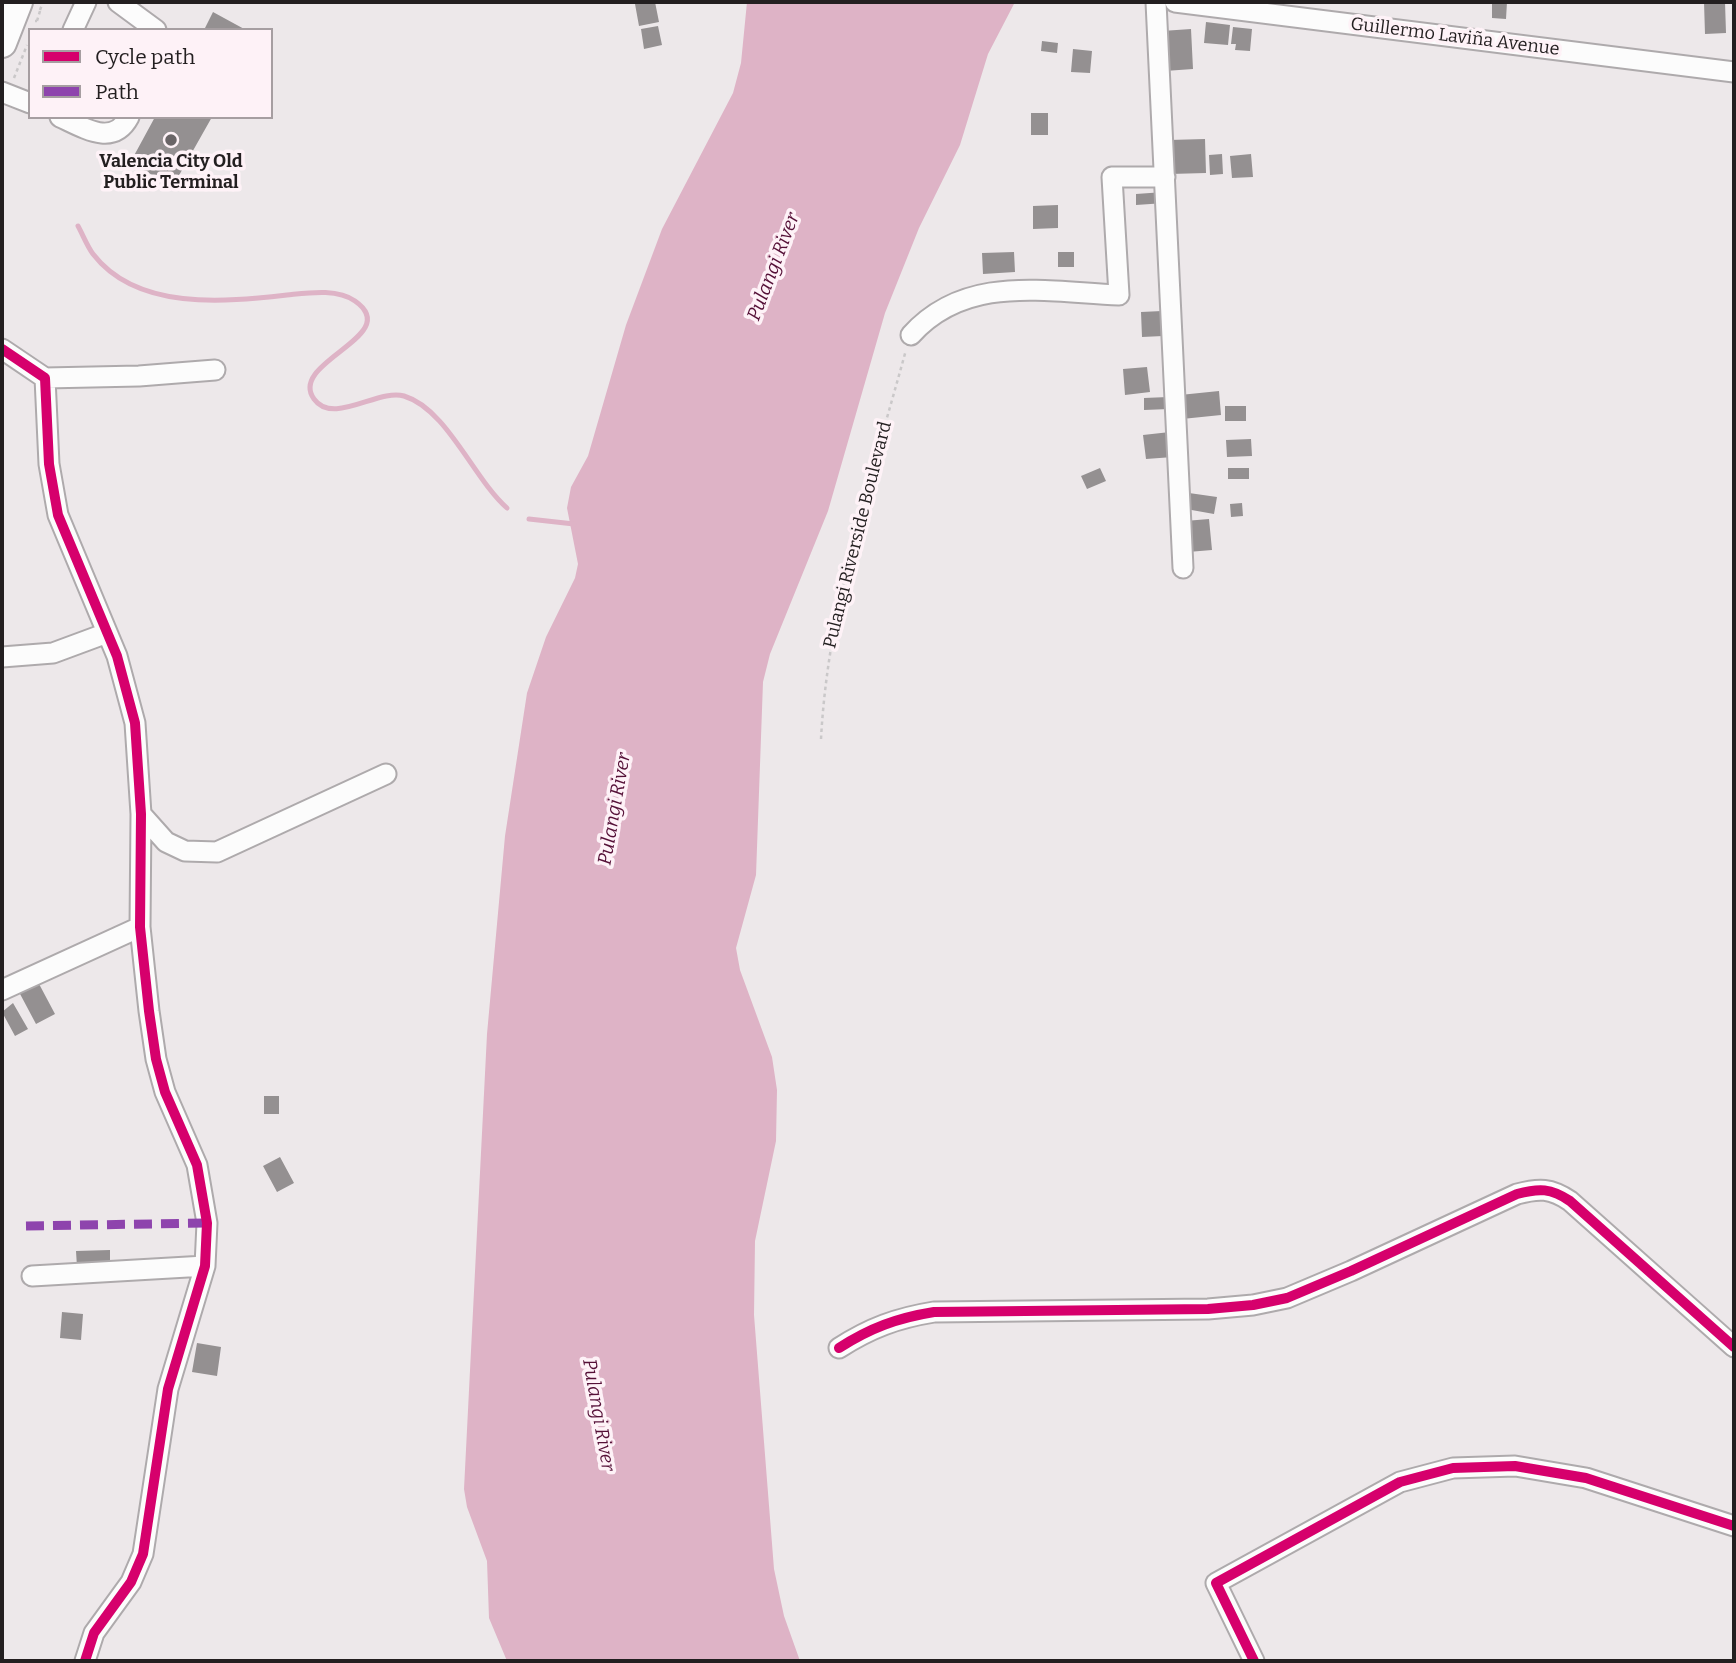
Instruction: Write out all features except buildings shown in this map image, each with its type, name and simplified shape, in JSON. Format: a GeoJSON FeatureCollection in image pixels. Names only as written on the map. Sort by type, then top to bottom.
{"type":"FeatureCollection","features":[{"type":"Feature","properties":{"kind":"highway"},"geometry":{"type":"LineString","coordinates":[[2,43],[30,14]]}},
{"type":"Feature","properties":{"kind":"street"},"geometry":{"type":"LineString","coordinates":[[74,28],[86,2]]}},
{"type":"Feature","properties":{"kind":"street"},"geometry":{"type":"LineString","coordinates":[[118,2],[153,28]]}},
{"type":"Feature","properties":{"kind":"street"},"geometry":{"type":"LineString","coordinates":[[1156,2],[1183,568]]}},
{"type":"Feature","properties":{"kind":"street","name":"Guillermo Laviña Avenue"},"geometry":{"type":"LineString","coordinates":[[1175,2],[1734,72]]}},
{"type":"Feature","properties":{"kind":"street"},"geometry":{"type":"LineString","coordinates":[[5,93],[28,102]]}},
{"type":"Feature","properties":{"kind":"street"},"geometry":{"type":"LineString","coordinates":[[64,119],[92,132],[108,134],[118,132],[128,119]]}},
{"type":"Feature","properties":{"kind":"street"},"geometry":{"type":"LineString","coordinates":[[911,335],[926,318],[981,292],[1119,295],[1112,177],[1165,177]]}},
{"type":"Feature","properties":{"kind":"street"},"geometry":{"type":"LineString","coordinates":[[2,349],[46,377],[139,376],[215,370]]}},
{"type":"Feature","properties":{"kind":"street"},"geometry":{"type":"LineString","coordinates":[[46,377],[49,464],[54,496],[125,678],[135,723],[141,814],[140,927],[156,1059],[165,1092],[197,1165],[205,1198],[205,1266],[168,1389],[143,1554],[131,1582],[94,1633],[85,1661]]}},
{"type":"Feature","properties":{"kind":"street"},"geometry":{"type":"LineString","coordinates":[[2,657],[53,653],[107,633]]}},
{"type":"Feature","properties":{"kind":"street"},"geometry":{"type":"LineString","coordinates":[[141,814],[166,842],[185,851],[217,852],[386,774]]}},
{"type":"Feature","properties":{"kind":"street"},"geometry":{"type":"LineString","coordinates":[[2,990],[140,927]]}},
{"type":"Feature","properties":{"kind":"street"},"geometry":{"type":"LineString","coordinates":[[839,1348],[870,1328],[897,1318],[934,1312],[1208,1309],[1287,1298],[1517,1194],[1537,1189],[1553,1190],[1570,1201],[1734,1347]]}},
{"type":"Feature","properties":{"kind":"street"},"geometry":{"type":"LineString","coordinates":[[32,1276],[205,1266]]}},
{"type":"Feature","properties":{"kind":"street"},"geometry":{"type":"LineString","coordinates":[[1254,1661],[1216,1583],[1400,1482],[1453,1468],[1515,1466],[1586,1478],[1734,1526]]}},
{"type":"Feature","properties":{"kind":"path"},"geometry":{"type":"LineString","coordinates":[[30,14],[44,2]]}},
{"type":"Feature","properties":{"kind":"path"},"geometry":{"type":"LineString","coordinates":[[5,93],[28,41]]}},
{"type":"Feature","properties":{"kind":"water","name":"Pulangi River"},"geometry":{"type":"Polygon","coordinates":[[[747,2],[1015,2],[988,54],[960,145],[919,228],[885,313],[828,511],[770,654],[763,682],[756,875],[736,948],[740,970],[772,1057],[777,1090],[776,1141],[755,1241],[754,1315],[774,1569],[784,1616],[800,1661],[507,1661],[489,1618],[487,1561],[467,1507],[464,1489],[487,1034],[505,836],[527,693],[546,637],[575,578],[578,564],[567,508],[571,487],[588,456],[626,325],[662,229],[733,93],[741,63],[747,2]]]}},
{"type":"Feature","properties":{"kind":"waterway"},"geometry":{"type":"LineString","coordinates":[[78,226],[93,254],[111,272],[133,285],[157,294],[236,300],[322,292],[340,294],[355,301],[366,314],[366,326],[357,338],[316,373],[310,386],[314,399],[322,406],[333,409],[394,395],[419,403],[447,429],[483,480],[507,508]]}},
{"type":"Feature","properties":{"kind":"waterway"},"geometry":{"type":"LineString","coordinates":[[529,519],[574,524]]}},
{"type":"Feature","properties":{"kind":"marked path"},"geometry":{"type":"LineString","coordinates":[[26,1226],[207,1223]]}},
{"type":"Feature","properties":{"kind":"cycle path"},"geometry":{"type":"LineString","coordinates":[[2,349],[45,378],[49,464],[58,515],[117,656],[135,723],[141,814],[140,927],[149,1011],[156,1059],[165,1092],[197,1165],[207,1223],[205,1266],[168,1389],[143,1554],[131,1582],[94,1633],[85,1661]]}},
{"type":"Feature","properties":{"kind":"cycle path"},"geometry":{"type":"LineString","coordinates":[[839,1348],[884,1325],[934,1312],[1208,1309],[1253,1305],[1287,1298],[1517,1194],[1538,1190],[1551,1191],[1570,1201],[1734,1347]]}},
{"type":"Feature","properties":{"kind":"cycle path"},"geometry":{"type":"LineString","coordinates":[[1254,1661],[1216,1583],[1400,1482],[1453,1468],[1515,1466],[1586,1478],[1734,1526]]}},
{"type":"Feature","properties":{"kind":"place","name":"Valencia City Old Public Terminal"},"geometry":{"type":"Point","coordinates":[171,140]}}]}
